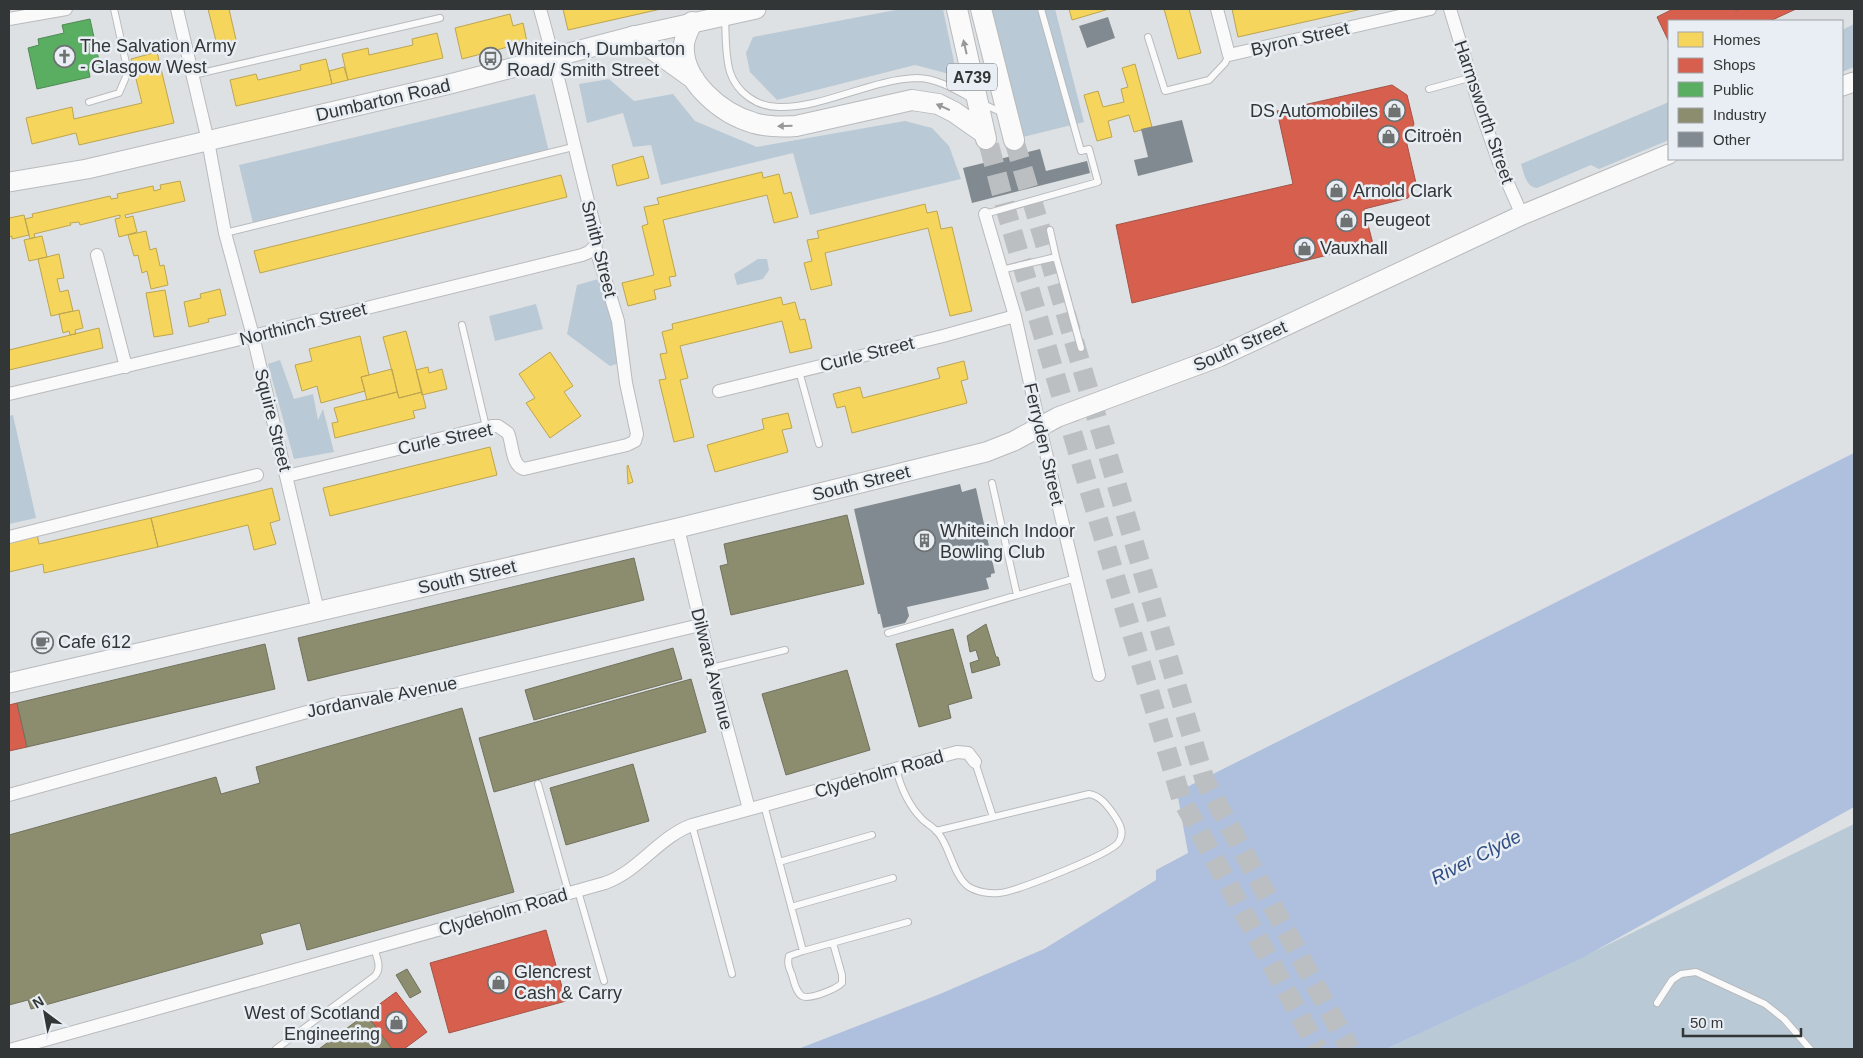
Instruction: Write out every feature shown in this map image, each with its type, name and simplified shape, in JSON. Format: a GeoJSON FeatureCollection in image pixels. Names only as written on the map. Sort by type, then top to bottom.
{"type":"FeatureCollection","features":[{"type":"Feature","properties":{"kind":"main road","name":"A739"},"geometry":{"type":"LineString","coordinates":[[694,79],[714,101],[740,118],[755,124],[781,127],[796,126],[912,100],[938,104],[954,112],[986,139],[957,9]]}},
{"type":"Feature","properties":{"kind":"main road","name":"A739"},"geometry":{"type":"LineString","coordinates":[[981,9],[1014,140]]}},
{"type":"Feature","properties":{"kind":"main road"},"geometry":{"type":"LineString","coordinates":[[692,22],[686,34],[684,46],[686,58],[694,79]]}},
{"type":"Feature","properties":{"kind":"main road"},"geometry":{"type":"LineString","coordinates":[[634,36],[694,79]]}},
{"type":"Feature","properties":{"kind":"street"},"geometry":{"type":"LineString","coordinates":[[9,19],[66,9]]}},
{"type":"Feature","properties":{"kind":"street","name":"Squire Street"},"geometry":{"type":"LineString","coordinates":[[176,9],[208,141],[224,233],[253,336],[318,611]]}},
{"type":"Feature","properties":{"kind":"street","name":"Smith Street"},"geometry":{"type":"LineString","coordinates":[[540,9],[553,56],[573,147],[596,232],[597,240],[595,246],[618,321],[626,383],[637,434],[636,442]]}},
{"type":"Feature","properties":{"kind":"street","name":"Dumbarton Road"},"geometry":{"type":"LineString","coordinates":[[9,182],[87,169],[446,86],[553,56],[692,22],[756,9]]}},
{"type":"Feature","properties":{"kind":"street"},"geometry":{"type":"LineString","coordinates":[[1217,9],[1229,55]]}},
{"type":"Feature","properties":{"kind":"street","name":"Byron Street"},"geometry":{"type":"LineString","coordinates":[[1229,55],[1430,9]]}},
{"type":"Feature","properties":{"kind":"street","name":"Harmsworth Street"},"geometry":{"type":"LineString","coordinates":[[1450,9],[1469,78],[1499,163],[1522,215]]}},
{"type":"Feature","properties":{"kind":"street","name":"South Street"},"geometry":{"type":"LineString","coordinates":[[9,683],[678,528],[986,452],[1014,441],[1058,417],[1219,357],[1522,215],[1668,154]]}},
{"type":"Feature","properties":{"kind":"street","name":"Ferryden Street"},"geometry":{"type":"LineString","coordinates":[[985,214],[1015,316],[1099,675]]}},
{"type":"Feature","properties":{"kind":"street","name":"Northinch Street"},"geometry":{"type":"LineString","coordinates":[[9,394],[582,255],[589,252],[595,246]]}},
{"type":"Feature","properties":{"kind":"street"},"geometry":{"type":"LineString","coordinates":[[97,254],[126,366]]}},
{"type":"Feature","properties":{"kind":"street","name":"Curle Street"},"geometry":{"type":"LineString","coordinates":[[719,391],[943,336],[1015,316]]}},
{"type":"Feature","properties":{"kind":"street","name":"Curle Street"},"geometry":{"type":"LineString","coordinates":[[287,476],[486,427],[498,426],[508,433],[515,462],[520,468],[524,469],[636,442]]}},
{"type":"Feature","properties":{"kind":"street"},"geometry":{"type":"LineString","coordinates":[[9,537],[257,476]]}},
{"type":"Feature","properties":{"kind":"street","name":"Dilwara Avenue"},"geometry":{"type":"LineString","coordinates":[[678,528],[700,625],[749,809]]}},
{"type":"Feature","properties":{"kind":"street","name":"Jordanvale Avenue"},"geometry":{"type":"LineString","coordinates":[[9,796],[339,702],[428,690],[700,625]]}},
{"type":"Feature","properties":{"kind":"street","name":"Clydeholm Road"},"geometry":{"type":"LineString","coordinates":[[13,1049],[605,883],[620,876],[671,836],[692,825],[957,752],[968,753],[975,762]]}},
{"type":"Feature","properties":{"kind":"lane"},"geometry":{"type":"LineString","coordinates":[[89,102],[119,93],[128,72],[114,9]]}},
{"type":"Feature","properties":{"kind":"lane"},"geometry":{"type":"LineString","coordinates":[[985,214],[1098,182],[1089,149],[1080,151],[1040,9]]}},
{"type":"Feature","properties":{"kind":"lane"},"geometry":{"type":"LineString","coordinates":[[725,15],[726,51],[730,72],[738,88],[748,97],[761,103],[779,107],[811,103],[882,84],[917,78],[936,81],[1007,115]]}},
{"type":"Feature","properties":{"kind":"lane"},"geometry":{"type":"LineString","coordinates":[[193,75],[440,18]]}},
{"type":"Feature","properties":{"kind":"lane"},"geometry":{"type":"LineString","coordinates":[[1148,37],[1165,91],[1209,80],[1225,63],[1229,55]]}},
{"type":"Feature","properties":{"kind":"lane"},"geometry":{"type":"LineString","coordinates":[[1429,89],[1469,78]]}},
{"type":"Feature","properties":{"kind":"lane"},"geometry":{"type":"LineString","coordinates":[[224,233],[573,147]]}},
{"type":"Feature","properties":{"kind":"lane"},"geometry":{"type":"LineString","coordinates":[[1050,230],[1081,348]]}},
{"type":"Feature","properties":{"kind":"lane"},"geometry":{"type":"LineString","coordinates":[[1001,270],[1056,257]]}},
{"type":"Feature","properties":{"kind":"lane"},"geometry":{"type":"LineString","coordinates":[[462,325],[486,427]]}},
{"type":"Feature","properties":{"kind":"lane"},"geometry":{"type":"LineString","coordinates":[[799,372],[819,444]]}},
{"type":"Feature","properties":{"kind":"lane"},"geometry":{"type":"LineString","coordinates":[[992,483],[1017,595]]}},
{"type":"Feature","properties":{"kind":"lane"},"geometry":{"type":"LineString","coordinates":[[888,632],[1076,578]]}},
{"type":"Feature","properties":{"kind":"lane"},"geometry":{"type":"LineString","coordinates":[[711,668],[784,650]]}},
{"type":"Feature","properties":{"kind":"lane"},"geometry":{"type":"LineString","coordinates":[[975,762],[984,784],[993,817]]}},
{"type":"Feature","properties":{"kind":"lane"},"geometry":{"type":"LineString","coordinates":[[896,769],[902,790],[913,808],[942,839],[964,882],[970,887],[991,894],[1008,892],[1076,866],[1114,846],[1122,834],[1121,827],[1110,809],[1096,796],[1089,794],[936,831]]}},
{"type":"Feature","properties":{"kind":"lane"},"geometry":{"type":"LineString","coordinates":[[538,784],[604,981]]}},
{"type":"Feature","properties":{"kind":"lane"},"geometry":{"type":"LineString","coordinates":[[764,806],[803,951]]}},
{"type":"Feature","properties":{"kind":"lane"},"geometry":{"type":"LineString","coordinates":[[692,825],[732,974]]}},
{"type":"Feature","properties":{"kind":"lane"},"geometry":{"type":"LineString","coordinates":[[779,862],[872,835]]}},
{"type":"Feature","properties":{"kind":"lane"},"geometry":{"type":"LineString","coordinates":[[791,907],[893,878]]}},
{"type":"Feature","properties":{"kind":"lane"},"geometry":{"type":"LineString","coordinates":[[832,943],[842,975],[842,983],[835,988],[807,998],[798,993],[788,961],[789,956],[803,951],[908,922]]}},
{"type":"Feature","properties":{"kind":"lane"},"geometry":{"type":"LineString","coordinates":[[276,1049],[378,973],[379,966],[374,948]]}},
{"type":"Feature","properties":{"kind":"lane"},"geometry":{"type":"LineString","coordinates":[[1657,1003],[1672,980],[1681,974],[1696,972],[1765,1004],[1784,1019],[1810,1049]]}},
{"type":"Feature","properties":{"kind":"shaded area"},"geometry":{"type":"Polygon","coordinates":[[[901,9],[943,9],[957,76],[915,65],[777,100],[750,72],[746,53],[753,37],[901,9]]]}},
{"type":"Feature","properties":{"kind":"shaded area"},"geometry":{"type":"Polygon","coordinates":[[[991,9],[1055,9],[1084,122],[1023,137],[991,9]]]}},
{"type":"Feature","properties":{"kind":"shaded area"},"geometry":{"type":"Polygon","coordinates":[[[1854,24],[1854,67],[1843,72],[1843,30],[1854,24]]]}},
{"type":"Feature","properties":{"kind":"shaded area"},"geometry":{"type":"Polygon","coordinates":[[[609,79],[634,101],[673,94],[695,121],[757,147],[905,121],[932,128],[949,146],[961,179],[810,215],[793,153],[661,185],[651,145],[633,147],[623,113],[587,123],[579,84],[609,79]]]}},
{"type":"Feature","properties":{"kind":"shaded area"},"geometry":{"type":"Polygon","coordinates":[[[535,94],[549,152],[253,223],[239,165],[535,94]]]}},
{"type":"Feature","properties":{"kind":"shaded area"},"geometry":{"type":"Polygon","coordinates":[[[1668,102],[1668,140],[1599,169],[1591,165],[1537,188],[1528,183],[1521,164],[1668,102]]]}},
{"type":"Feature","properties":{"kind":"shaded area"},"geometry":{"type":"Polygon","coordinates":[[[758,259],[767,259],[769,270],[763,279],[737,285],[734,274],[758,259]]]}},
{"type":"Feature","properties":{"kind":"shaded area"},"geometry":{"type":"Polygon","coordinates":[[[602,278],[623,362],[610,366],[567,334],[577,285],[602,278]]]}},
{"type":"Feature","properties":{"kind":"shaded area"},"geometry":{"type":"Polygon","coordinates":[[[536,304],[543,329],[495,341],[489,316],[536,304]]]}},
{"type":"Feature","properties":{"kind":"shaded area"},"geometry":{"type":"Polygon","coordinates":[[[280,360],[294,399],[313,394],[318,420],[323,409],[334,452],[294,459],[268,364],[280,360]]]}},
{"type":"Feature","properties":{"kind":"shaded area"},"geometry":{"type":"Polygon","coordinates":[[[13,415],[36,518],[9,524],[9,416],[13,415]]]}},
{"type":"Feature","properties":{"kind":"shaded area"},"geometry":{"type":"Polygon","coordinates":[[[1854,824],[1854,1049],[1386,1049],[1595,951],[1854,824]]]}},
{"type":"Feature","properties":{"kind":"water","name":"River Clyde"},"geometry":{"type":"Polygon","coordinates":[[[1854,453],[1854,807],[1584,957],[1386,1049],[798,1049],[940,994],[1044,949],[1156,880],[1156,870],[1188,853],[1177,792],[1854,453]]]}},
{"type":"Feature","properties":{"kind":"building: Homes"},"geometry":{"type":"Polygon","coordinates":[[[208,9],[229,9],[237,44],[218,49],[208,9]]]}},
{"type":"Feature","properties":{"kind":"building: Homes"},"geometry":{"type":"Polygon","coordinates":[[[563,9],[661,9],[568,30],[563,9]]]}},
{"type":"Feature","properties":{"kind":"building: Homes"},"geometry":{"type":"Polygon","coordinates":[[[1069,9],[1109,9],[1072,20],[1069,9]]]}},
{"type":"Feature","properties":{"kind":"building: Homes"},"geometry":{"type":"Polygon","coordinates":[[[1164,9],[1189,9],[1201,53],[1178,59],[1164,9]]]}},
{"type":"Feature","properties":{"kind":"building: Homes"},"geometry":{"type":"Polygon","coordinates":[[[1232,9],[1362,9],[1238,37],[1232,9]]]}},
{"type":"Feature","properties":{"kind":"building: Homes"},"geometry":{"type":"Polygon","coordinates":[[[510,14],[513,26],[523,23],[527,42],[462,59],[455,28],[510,14]]]}},
{"type":"Feature","properties":{"kind":"building: Homes"},"geometry":{"type":"Polygon","coordinates":[[[437,33],[443,58],[348,80],[342,54],[368,48],[369,55],[413,45],[412,39],[437,33]]]}},
{"type":"Feature","properties":{"kind":"building: Homes"},"geometry":{"type":"Polygon","coordinates":[[[157,52],[174,123],[79,145],[76,133],[32,144],[26,118],[72,107],[74,119],[142,103],[131,59],[157,52]]]}},
{"type":"Feature","properties":{"kind":"building: Homes"},"geometry":{"type":"Polygon","coordinates":[[[326,59],[332,84],[236,106],[230,80],[256,74],[258,80],[301,70],[300,65],[326,59]]]}},
{"type":"Feature","properties":{"kind":"building: Homes"},"geometry":{"type":"Polygon","coordinates":[[[1135,64],[1152,127],[1134,132],[1129,115],[1108,121],[1112,137],[1097,141],[1084,95],[1098,91],[1103,107],[1124,102],[1121,89],[1128,87],[1122,68],[1135,64]]]}},
{"type":"Feature","properties":{"kind":"building: Homes"},"geometry":{"type":"Polygon","coordinates":[[[344,67],[348,80],[332,84],[329,71],[344,67]]]}},
{"type":"Feature","properties":{"kind":"building: Homes"},"geometry":{"type":"Polygon","coordinates":[[[643,156],[649,178],[617,186],[612,165],[643,156]]]}},
{"type":"Feature","properties":{"kind":"building: Homes"},"geometry":{"type":"Polygon","coordinates":[[[762,172],[763,178],[779,174],[784,194],[791,192],[798,217],[774,223],[767,195],[663,220],[676,276],[669,277],[671,286],[654,290],[656,299],[628,306],[622,283],[654,275],[642,226],[648,224],[644,207],[659,204],[657,198],[762,172]]]}},
{"type":"Feature","properties":{"kind":"building: Homes"},"geometry":{"type":"Polygon","coordinates":[[[561,175],[567,197],[260,273],[254,251],[561,175]]]}},
{"type":"Feature","properties":{"kind":"building: Homes"},"geometry":{"type":"Polygon","coordinates":[[[180,181],[185,201],[125,215],[126,218],[133,216],[137,232],[119,237],[115,219],[120,218],[120,215],[80,225],[79,222],[70,223],[71,225],[34,234],[35,237],[30,239],[25,219],[33,217],[32,214],[110,196],[111,199],[118,198],[117,194],[153,186],[154,191],[161,189],[160,185],[180,181]]]}},
{"type":"Feature","properties":{"kind":"building: Homes"},"geometry":{"type":"Polygon","coordinates":[[[925,204],[927,213],[937,211],[941,229],[952,227],[972,311],[950,316],[928,228],[825,253],[832,285],[811,290],[804,263],[812,261],[807,240],[819,238],[817,231],[925,204]]]}},
{"type":"Feature","properties":{"kind":"building: Homes"},"geometry":{"type":"Polygon","coordinates":[[[24,215],[29,235],[12,239],[12,236],[9,237],[9,218],[24,215]]]}},
{"type":"Feature","properties":{"kind":"building: Homes"},"geometry":{"type":"Polygon","coordinates":[[[146,231],[150,250],[156,248],[160,266],[164,265],[168,285],[151,289],[147,271],[142,273],[138,255],[134,256],[128,235],[146,231]]]}},
{"type":"Feature","properties":{"kind":"building: Homes"},"geometry":{"type":"Polygon","coordinates":[[[42,236],[47,257],[29,261],[24,240],[42,236]]]}},
{"type":"Feature","properties":{"kind":"building: Homes"},"geometry":{"type":"Polygon","coordinates":[[[59,254],[64,278],[57,279],[60,292],[68,290],[73,311],[51,316],[38,259],[59,254]]]}},
{"type":"Feature","properties":{"kind":"building: Homes"},"geometry":{"type":"Polygon","coordinates":[[[220,289],[226,315],[208,319],[209,322],[189,327],[184,302],[201,298],[200,294],[220,289]]]}},
{"type":"Feature","properties":{"kind":"building: Homes"},"geometry":{"type":"Polygon","coordinates":[[[165,290],[173,334],[154,337],[146,293],[165,290]]]}},
{"type":"Feature","properties":{"kind":"building: Homes"},"geometry":{"type":"Polygon","coordinates":[[[781,297],[783,305],[795,302],[800,320],[805,319],[812,348],[790,353],[782,321],[680,346],[688,378],[680,380],[694,437],[674,442],[659,380],[666,379],[660,354],[667,353],[662,332],[673,329],[672,324],[781,297]]]}},
{"type":"Feature","properties":{"kind":"building: Homes"},"geometry":{"type":"Polygon","coordinates":[[[79,310],[83,328],[75,330],[76,334],[70,335],[69,331],[63,333],[59,314],[79,310]]]}},
{"type":"Feature","properties":{"kind":"building: Homes"},"geometry":{"type":"Polygon","coordinates":[[[99,328],[103,348],[9,370],[9,350],[99,328]]]}},
{"type":"Feature","properties":{"kind":"building: Homes"},"geometry":{"type":"Polygon","coordinates":[[[406,331],[422,392],[399,398],[383,337],[406,331]]]}},
{"type":"Feature","properties":{"kind":"building: Homes"},"geometry":{"type":"Polygon","coordinates":[[[360,336],[369,375],[361,377],[365,391],[321,403],[317,386],[302,391],[295,365],[312,361],[309,349],[360,336]]]}},
{"type":"Feature","properties":{"kind":"building: Homes"},"geometry":{"type":"Polygon","coordinates":[[[550,352],[573,386],[564,392],[581,416],[550,438],[526,403],[535,398],[519,374],[550,352]]]}},
{"type":"Feature","properties":{"kind":"building: Homes"},"geometry":{"type":"Polygon","coordinates":[[[964,361],[968,379],[961,381],[967,403],[852,433],[845,406],[837,408],[833,394],[860,387],[863,398],[940,378],[937,368],[964,361]]]}},
{"type":"Feature","properties":{"kind":"building: Homes"},"geometry":{"type":"Polygon","coordinates":[[[428,367],[429,373],[442,369],[447,389],[422,395],[416,370],[428,367]]]}},
{"type":"Feature","properties":{"kind":"building: Homes"},"geometry":{"type":"Polygon","coordinates":[[[392,369],[397,392],[367,400],[361,377],[392,369]]]}},
{"type":"Feature","properties":{"kind":"building: Homes"},"geometry":{"type":"Polygon","coordinates":[[[397,392],[399,398],[422,392],[426,408],[413,411],[415,418],[335,438],[332,423],[338,422],[334,408],[397,392]]]}},
{"type":"Feature","properties":{"kind":"building: Homes"},"geometry":{"type":"Polygon","coordinates":[[[788,413],[792,428],[782,430],[788,452],[715,472],[707,445],[764,429],[762,419],[788,413]]]}},
{"type":"Feature","properties":{"kind":"building: Homes"},"geometry":{"type":"Polygon","coordinates":[[[490,447],[497,475],[330,516],[323,488],[490,447]]]}},
{"type":"Feature","properties":{"kind":"building: Homes"},"geometry":{"type":"Polygon","coordinates":[[[627,466],[633,482],[628,484],[627,466]]]}},
{"type":"Feature","properties":{"kind":"building: Homes"},"geometry":{"type":"Polygon","coordinates":[[[272,488],[280,520],[270,523],[276,544],[254,550],[248,525],[158,547],[151,518],[272,488]]]}},
{"type":"Feature","properties":{"kind":"building: Homes"},"geometry":{"type":"Polygon","coordinates":[[[151,518],[158,547],[44,573],[43,564],[9,572],[9,541],[37,534],[39,544],[151,518]]]}},
{"type":"Feature","properties":{"kind":"building: Shops"},"geometry":{"type":"Polygon","coordinates":[[[1673,9],[1735,9],[1736,11],[1740,9],[1796,9],[1772,20],[1668,20],[1668,40],[1657,17],[1673,9]]]}},
{"type":"Feature","properties":{"kind":"building: Shops","name":"Arnold Clark"},"geometry":{"type":"Polygon","coordinates":[[[1392,85],[1407,95],[1414,124],[1406,140],[1416,183],[1408,198],[1364,209],[1373,244],[1132,303],[1116,225],[1293,184],[1277,111],[1392,85]]]}},
{"type":"Feature","properties":{"kind":"building: Shops","name":"Cafe 612"},"geometry":{"type":"Polygon","coordinates":[[[49,637],[50,644],[35,646],[34,640],[49,637]]]}},
{"type":"Feature","properties":{"kind":"building: Shops"},"geometry":{"type":"Polygon","coordinates":[[[17,703],[27,747],[9,751],[9,705],[17,703]]]}},
{"type":"Feature","properties":{"kind":"building: Shops","name":"Glencrest Cash & Carry"},"geometry":{"type":"Polygon","coordinates":[[[546,930],[566,1001],[449,1033],[430,963],[546,930]]]}},
{"type":"Feature","properties":{"kind":"building: Shops","name":"West of Scotland Engineering"},"geometry":{"type":"Polygon","coordinates":[[[396,992],[427,1032],[404,1049],[392,1049],[366,1014],[396,992]]]}},
{"type":"Feature","properties":{"kind":"building: Public","name":"The Salvation Army - Glasgow West"},"geometry":{"type":"Polygon","coordinates":[[[90,19],[100,65],[88,68],[90,77],[37,89],[28,48],[39,45],[38,39],[64,33],[62,25],[90,19]]]}},
{"type":"Feature","properties":{"kind":"building: Industry"},"geometry":{"type":"Polygon","coordinates":[[[847,515],[864,584],[731,615],[720,566],[728,564],[724,544],[847,515]]]}},
{"type":"Feature","properties":{"kind":"building: Industry"},"geometry":{"type":"Polygon","coordinates":[[[634,558],[644,600],[308,681],[298,638],[634,558]]]}},
{"type":"Feature","properties":{"kind":"building: Industry"},"geometry":{"type":"Polygon","coordinates":[[[986,624],[1000,665],[972,673],[970,663],[979,660],[976,650],[970,652],[967,636],[986,624]]]}},
{"type":"Feature","properties":{"kind":"building: Industry"},"geometry":{"type":"Polygon","coordinates":[[[953,629],[972,698],[948,705],[951,718],[919,727],[896,644],[953,629]]]}},
{"type":"Feature","properties":{"kind":"building: Industry"},"geometry":{"type":"Polygon","coordinates":[[[265,644],[275,689],[27,747],[17,703],[265,644]]]}},
{"type":"Feature","properties":{"kind":"building: Industry"},"geometry":{"type":"Polygon","coordinates":[[[673,648],[682,679],[534,720],[525,690],[673,648]]]}},
{"type":"Feature","properties":{"kind":"building: Industry"},"geometry":{"type":"Polygon","coordinates":[[[847,670],[870,750],[786,775],[762,694],[847,670]]]}},
{"type":"Feature","properties":{"kind":"building: Industry"},"geometry":{"type":"Polygon","coordinates":[[[691,679],[706,732],[494,792],[479,738],[691,679]]]}},
{"type":"Feature","properties":{"kind":"building: Industry"},"geometry":{"type":"Polygon","coordinates":[[[462,708],[514,892],[307,950],[300,923],[260,934],[263,944],[31,1009],[28,1000],[9,1005],[9,835],[216,777],[221,794],[260,783],[256,767],[462,708]]]}},
{"type":"Feature","properties":{"kind":"building: Industry"},"geometry":{"type":"Polygon","coordinates":[[[633,764],[649,821],[566,845],[550,788],[633,764]]]}},
{"type":"Feature","properties":{"kind":"building: Industry"},"geometry":{"type":"Polygon","coordinates":[[[407,969],[421,992],[410,998],[396,975],[407,969]]]}},
{"type":"Feature","properties":{"kind":"building: Industry"},"geometry":{"type":"Polygon","coordinates":[[[366,1014],[392,1049],[319,1049],[366,1014]]]}},
{"type":"Feature","properties":{"kind":"building: Other"},"geometry":{"type":"Polygon","coordinates":[[[1108,17],[1115,38],[1087,48],[1079,26],[1108,17]]]}},
{"type":"Feature","properties":{"kind":"building: Other"},"geometry":{"type":"Polygon","coordinates":[[[1182,120],[1193,162],[1138,176],[1134,160],[1148,157],[1141,129],[1182,120]]]}},
{"type":"Feature","properties":{"kind":"building: Other"},"geometry":{"type":"Polygon","coordinates":[[[1040,149],[1046,171],[1087,161],[1090,173],[972,203],[963,168],[1040,149]]]}},
{"type":"Feature","properties":{"kind":"building: Other","name":"Whiteinch Indoor Bowling Club"},"geometry":{"type":"Polygon","coordinates":[[[960,484],[962,492],[976,488],[995,573],[991,574],[991,577],[986,578],[989,589],[907,607],[909,616],[905,623],[883,628],[880,614],[878,614],[854,509],[960,484]]]}},
{"type":"Feature","properties":{"kind":"tunnel"},"geometry":{"type":"LineString","coordinates":[[1014,140],[1205,781],[1350,1049]]}},
{"type":"Feature","properties":{"kind":"tunnel"},"geometry":{"type":"LineString","coordinates":[[989,145],[1008,217],[1181,798],[1318,1049]]}},
{"type":"Feature","properties":{"kind":"place","name":"The Salvation Army - Glasgow West"},"geometry":{"type":"Point","coordinates":[64,56]}},
{"type":"Feature","properties":{"kind":"place","name":"Whiteinch, Dumbarton Road/ Smith Street"},"geometry":{"type":"Point","coordinates":[491,59]}},
{"type":"Feature","properties":{"kind":"place","name":"DS Automobiles"},"geometry":{"type":"Point","coordinates":[1394,111]}},
{"type":"Feature","properties":{"kind":"place","name":"Citroën"},"geometry":{"type":"Point","coordinates":[1388,136]}},
{"type":"Feature","properties":{"kind":"place","name":"Arnold Clark"},"geometry":{"type":"Point","coordinates":[1337,191]}},
{"type":"Feature","properties":{"kind":"place","name":"Peugeot"},"geometry":{"type":"Point","coordinates":[1347,220]}},
{"type":"Feature","properties":{"kind":"place","name":"Vauxhall"},"geometry":{"type":"Point","coordinates":[1304,248]}},
{"type":"Feature","properties":{"kind":"place","name":"Whiteinch Indoor Bowling Club"},"geometry":{"type":"Point","coordinates":[924,541]}},
{"type":"Feature","properties":{"kind":"place","name":"Cafe 612"},"geometry":{"type":"Point","coordinates":[42,642]}},
{"type":"Feature","properties":{"kind":"place","name":"Glencrest Cash & Carry"},"geometry":{"type":"Point","coordinates":[498,982]}},
{"type":"Feature","properties":{"kind":"place","name":"West of Scotland Engineering"},"geometry":{"type":"Point","coordinates":[396,1023]}}]}
